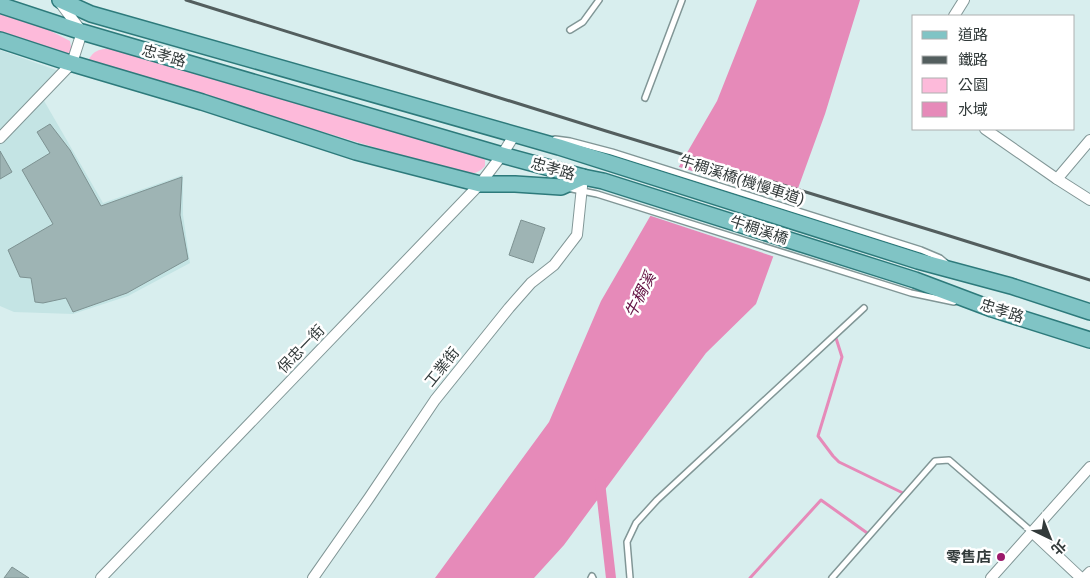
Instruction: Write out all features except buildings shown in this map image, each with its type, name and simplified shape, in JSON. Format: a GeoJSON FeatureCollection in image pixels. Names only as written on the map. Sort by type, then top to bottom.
{"type":"FeatureCollection","features":[{"type":"Feature","properties":{"kind":"main road","name":"忠孝路"},"geometry":{"type":"LineString","coordinates":[[59,0],[91,14],[559,147],[610,158]]}},
{"type":"Feature","properties":{"kind":"main road","name":"忠孝路"},"geometry":{"type":"LineString","coordinates":[[0,5],[82,32],[502,155],[582,184]]}},
{"type":"Feature","properties":{"kind":"main road","name":"忠孝路"},"geometry":{"type":"LineString","coordinates":[[0,40],[356,152],[480,184],[561,187],[582,184]]}},
{"type":"Feature","properties":{"kind":"main road","name":"牛稠溪橋"},"geometry":{"type":"LineString","coordinates":[[610,158],[922,256]]}},
{"type":"Feature","properties":{"kind":"main road","name":"牛稠溪橋"},"geometry":{"type":"LineString","coordinates":[[582,184],[913,286]]}},
{"type":"Feature","properties":{"kind":"main road","name":"忠孝路"},"geometry":{"type":"LineString","coordinates":[[922,256],[954,270],[1011,286],[1090,312]]}},
{"type":"Feature","properties":{"kind":"main road","name":"忠孝路"},"geometry":{"type":"LineString","coordinates":[[913,286],[1090,340]]}},
{"type":"Feature","properties":{"kind":"street"},"geometry":{"type":"LineString","coordinates":[[0,138],[72,63],[82,32],[59,0]]}},
{"type":"Feature","properties":{"kind":"street"},"geometry":{"type":"LineString","coordinates":[[955,15],[964,0]]}},
{"type":"Feature","properties":{"kind":"street"},"geometry":{"type":"LineString","coordinates":[[986,130],[1090,200]]}},
{"type":"Feature","properties":{"kind":"street","name":"保忠一街"},"geometry":{"type":"LineString","coordinates":[[101,578],[480,184],[515,134]]}},
{"type":"Feature","properties":{"kind":"street"},"geometry":{"type":"LineString","coordinates":[[1057,179],[1090,140]]}},
{"type":"Feature","properties":{"kind":"street","name":"工業街"},"geometry":{"type":"LineString","coordinates":[[313,578],[435,400],[508,308],[531,283],[554,266],[577,235],[582,184]]}},
{"type":"Feature","properties":{"kind":"street"},"geometry":{"type":"LineString","coordinates":[[990,578],[1090,467]]}},
{"type":"Feature","properties":{"kind":"street"},"geometry":{"type":"LineString","coordinates":[[1032,532],[1082,578],[1090,572]]}},
{"type":"Feature","properties":{"kind":"lane"},"geometry":{"type":"LineString","coordinates":[[570,30],[583,22],[599,0]]}},
{"type":"Feature","properties":{"kind":"lane"},"geometry":{"type":"LineString","coordinates":[[645,98],[682,0]]}},
{"type":"Feature","properties":{"kind":"lane"},"geometry":{"type":"LineString","coordinates":[[630,578],[627,542],[636,523],[664,494],[864,308]]}},
{"type":"Feature","properties":{"kind":"lane"},"geometry":{"type":"LineString","coordinates":[[832,578],[935,461],[949,460],[1032,532]]}},
{"type":"Feature","properties":{"kind":"shaded area"},"geometry":{"type":"Polygon","coordinates":[[[0,50],[67,74],[43,99],[103,203],[183,175],[183,215],[190,263],[128,296],[73,314],[14,312],[0,306],[0,50]]]}},
{"type":"Feature","properties":{"kind":"green space"},"geometry":{"type":"Polygon","coordinates":[[[0,14],[45,28],[70,41],[72,54],[0,34],[0,14]]]}},
{"type":"Feature","properties":{"kind":"green space"},"geometry":{"type":"Polygon","coordinates":[[[110,48],[481,155],[485,160],[485,166],[473,173],[451,170],[88,61],[97,51],[110,48]]]}},
{"type":"Feature","properties":{"kind":"water","name":"牛稠溪"},"geometry":{"type":"Polygon","coordinates":[[[757,0],[860,0],[825,114],[756,304],[706,353],[564,545],[534,578],[435,578],[549,422],[601,301],[717,101],[757,0]]]}},
{"type":"Feature","properties":{"kind":"pier"},"geometry":{"type":"Polygon","coordinates":[[[676,166],[795,203],[775,257],[648,215],[676,166]]]}},
{"type":"Feature","properties":{"kind":"waterway"},"geometry":{"type":"LineString","coordinates":[[835,335],[842,357],[818,436],[839,462],[905,494]]}},
{"type":"Feature","properties":{"kind":"waterway"},"geometry":{"type":"LineString","coordinates":[[600,482],[611,578]]}},
{"type":"Feature","properties":{"kind":"waterway"},"geometry":{"type":"LineString","coordinates":[[750,578],[821,500],[870,535]]}},
{"type":"Feature","properties":{"kind":"railway"},"geometry":{"type":"LineString","coordinates":[[186,0],[1090,280]]}},
{"type":"Feature","properties":{"kind":"place","name":"零售店"},"geometry":{"type":"Point","coordinates":[1001,557]}}]}
